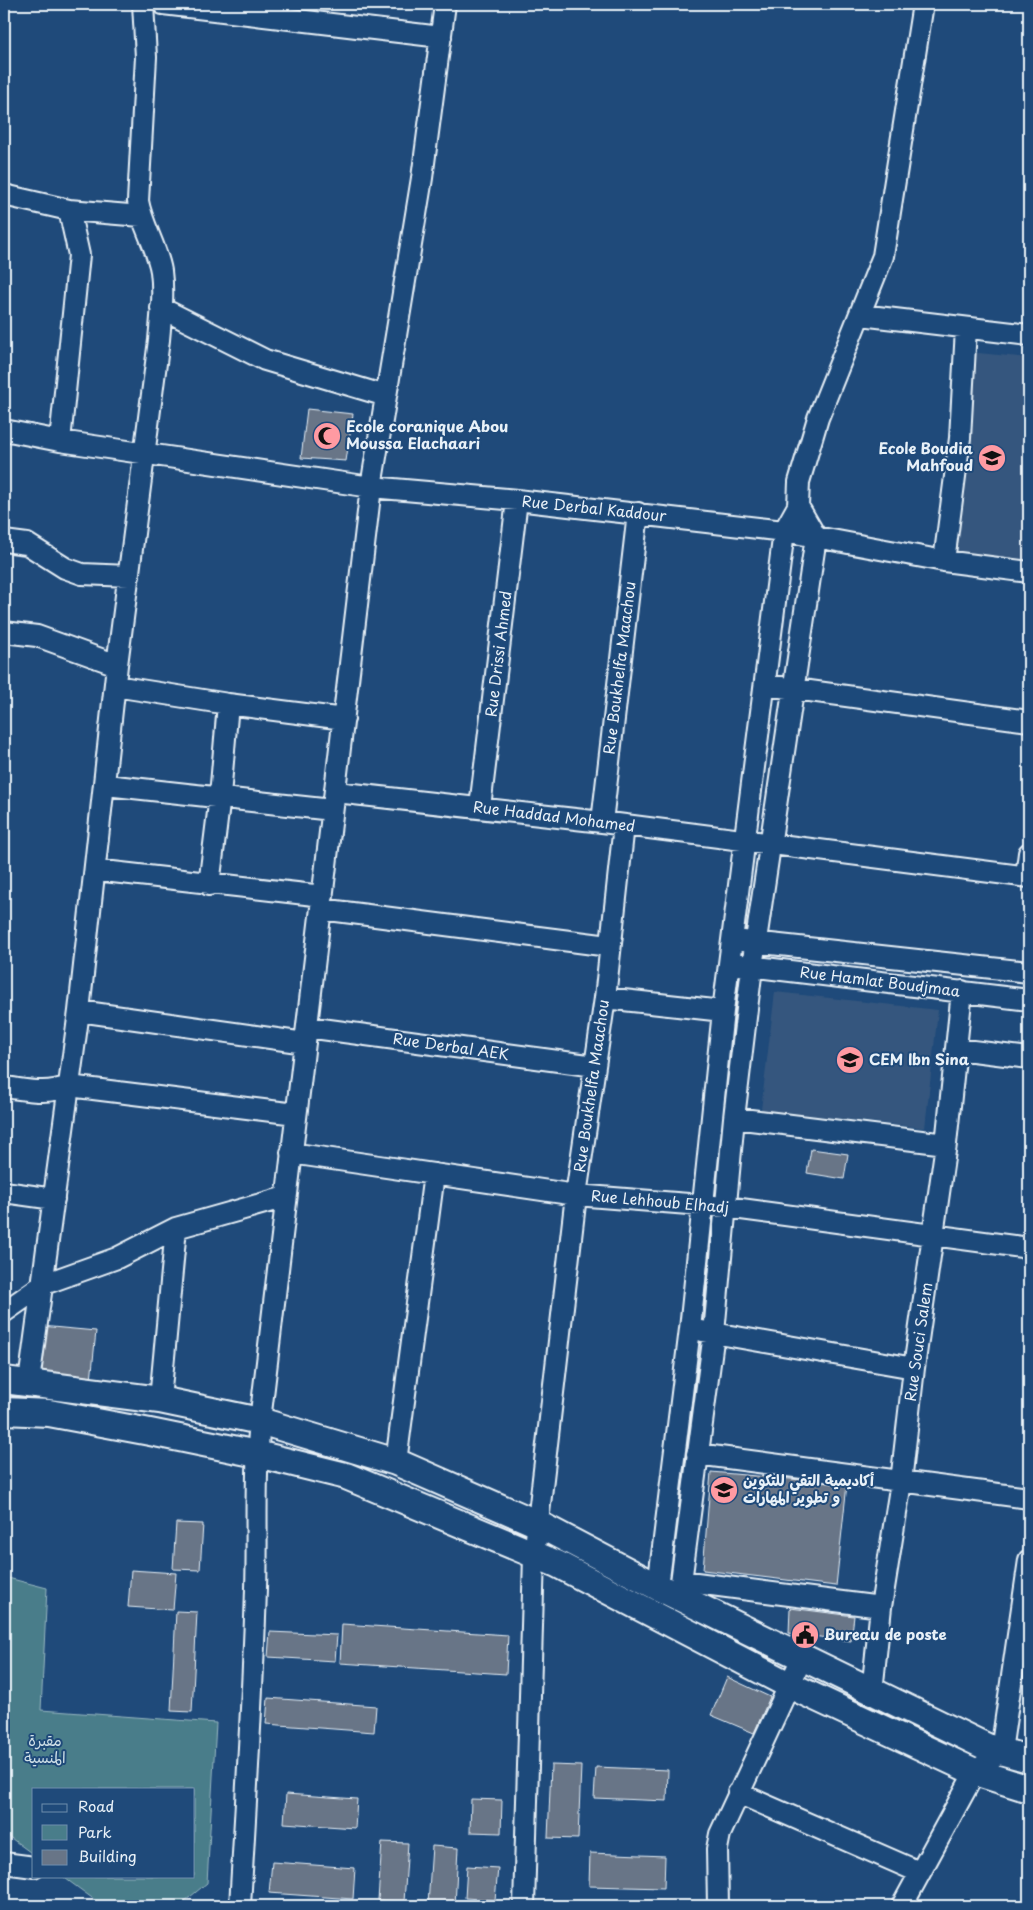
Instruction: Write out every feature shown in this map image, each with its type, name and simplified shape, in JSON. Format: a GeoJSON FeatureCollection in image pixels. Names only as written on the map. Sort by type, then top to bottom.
{"type":"FeatureCollection","features":[{"type":"Feature","properties":{"kind":"main road"},"geometry":{"type":"LineString","coordinates":[[16,1381],[160,1400],[260,1421],[396,1462],[538,1524],[673,1589],[802,1658],[989,1748],[1029,1759]]}},
{"type":"Feature","properties":{"kind":"main road"},"geometry":{"type":"LineString","coordinates":[[4,1411],[49,1414],[257,1454],[346,1476],[557,1564],[789,1685],[975,1772],[1029,1789]]}},
{"type":"Feature","properties":{"kind":"street"},"geometry":{"type":"LineString","coordinates":[[16,1381],[44,1284],[79,1011],[106,785],[117,665],[145,453],[161,308],[160,269],[141,216],[138,181],[142,148],[146,57],[143,4]]}},
{"type":"Feature","properties":{"kind":"street"},"geometry":{"type":"LineString","coordinates":[[162,4],[441,37]]}},
{"type":"Feature","properties":{"kind":"street"},"geometry":{"type":"LineString","coordinates":[[240,1906],[254,1673],[258,1538],[257,1454],[260,1421],[371,487],[422,178],[445,4]]}},
{"type":"Feature","properties":{"kind":"street"},"geometry":{"type":"LineString","coordinates":[[673,1589],[690,1329],[702,1205],[724,1011],[784,531],[798,506],[799,482],[818,418],[883,256],[923,4]]}},
{"type":"Feature","properties":{"kind":"street"},"geometry":{"type":"LineString","coordinates":[[4,194],[69,210],[141,216]]}},
{"type":"Feature","properties":{"kind":"street"},"geometry":{"type":"LineString","coordinates":[[60,441],[79,255],[69,210]]}},
{"type":"Feature","properties":{"kind":"street"},"geometry":{"type":"LineString","coordinates":[[161,308],[265,360],[386,396]]}},
{"type":"Feature","properties":{"kind":"street"},"geometry":{"type":"LineString","coordinates":[[860,315],[1029,334]]}},
{"type":"Feature","properties":{"kind":"street"},"geometry":{"type":"LineString","coordinates":[[944,561],[960,438],[966,328]]}},
{"type":"Feature","properties":{"kind":"street","name":"Rue Derbal Kaddour"},"geometry":{"type":"LineString","coordinates":[[4,430],[60,441],[371,487],[517,500],[784,531],[944,561],[1029,572]]}},
{"type":"Feature","properties":{"kind":"street","name":"Rue Drissi Ahmed"},"geometry":{"type":"LineString","coordinates":[[480,807],[517,500]]}},
{"type":"Feature","properties":{"kind":"street"},"geometry":{"type":"LineString","coordinates":[[673,1589],[697,1454],[714,1333],[734,1118],[755,943],[772,844],[816,537],[798,506]]}},
{"type":"Feature","properties":{"kind":"street","name":"Rue Boukhelfa Maachou"},"geometry":{"type":"LineString","coordinates":[[602,822],[638,513]]}},
{"type":"Feature","properties":{"kind":"street"},"geometry":{"type":"LineString","coordinates":[[4,540],[27,544],[66,568],[82,574],[129,576]]}},
{"type":"Feature","properties":{"kind":"street"},"geometry":{"type":"LineString","coordinates":[[4,632],[37,636],[117,665]]}},
{"type":"Feature","properties":{"kind":"street"},"geometry":{"type":"LineString","coordinates":[[766,685],[1029,721]]}},
{"type":"Feature","properties":{"kind":"street"},"geometry":{"type":"LineString","coordinates":[[115,686],[228,704],[344,719]]}},
{"type":"Feature","properties":{"kind":"street"},"geometry":{"type":"LineString","coordinates":[[208,885],[220,796],[228,704]]}},
{"type":"Feature","properties":{"kind":"street","name":"Rue Haddad Mohamed"},"geometry":{"type":"LineString","coordinates":[[106,785],[220,796],[480,807],[1028,877]]}},
{"type":"Feature","properties":{"kind":"street","name":"Rue Boukhelfa Maachou"},"geometry":{"type":"LineString","coordinates":[[524,1906],[534,1556],[576,1195],[605,998],[609,946],[624,825]]}},
{"type":"Feature","properties":{"kind":"street"},"geometry":{"type":"LineString","coordinates":[[1028,877],[1029,853]]}},
{"type":"Feature","properties":{"kind":"street"},"geometry":{"type":"LineString","coordinates":[[95,870],[208,885],[609,946]]}},
{"type":"Feature","properties":{"kind":"street","name":"Rue Hamlat Boudjmaa"},"geometry":{"type":"LineString","coordinates":[[734,940],[1029,972]]}},
{"type":"Feature","properties":{"kind":"street","name":"Rue Hamlat Boudjmaa"},"geometry":{"type":"LineString","coordinates":[[730,965],[1029,1000]]}},
{"type":"Feature","properties":{"kind":"street","name":"Rue Souci Salem"},"geometry":{"type":"LineString","coordinates":[[872,1692],[881,1607],[901,1482],[914,1368],[946,1144],[962,991]]}},
{"type":"Feature","properties":{"kind":"street"},"geometry":{"type":"LineString","coordinates":[[605,998],[724,1011]]}},
{"type":"Feature","properties":{"kind":"street","name":"Rue Derbal AEK"},"geometry":{"type":"LineString","coordinates":[[79,1011],[595,1066]]}},
{"type":"Feature","properties":{"kind":"street"},"geometry":{"type":"LineString","coordinates":[[957,1049],[1029,1058]]}},
{"type":"Feature","properties":{"kind":"street"},"geometry":{"type":"LineString","coordinates":[[4,1087],[39,1093],[53,1092],[70,1086],[296,1114]]}},
{"type":"Feature","properties":{"kind":"street"},"geometry":{"type":"LineString","coordinates":[[734,1118],[946,1144]]}},
{"type":"Feature","properties":{"kind":"street","name":"Rue Lehhoub Elhadj"},"geometry":{"type":"LineString","coordinates":[[291,1153],[576,1195],[726,1207],[1029,1248]]}},
{"type":"Feature","properties":{"kind":"street"},"geometry":{"type":"LineString","coordinates":[[396,1462],[434,1174]]}},
{"type":"Feature","properties":{"kind":"street"},"geometry":{"type":"LineString","coordinates":[[4,1192],[54,1199]]}},
{"type":"Feature","properties":{"kind":"street"},"geometry":{"type":"LineString","coordinates":[[4,1312],[44,1284],[117,1258],[176,1228],[286,1197]]}},
{"type":"Feature","properties":{"kind":"street"},"geometry":{"type":"LineString","coordinates":[[160,1400],[176,1228]]}},
{"type":"Feature","properties":{"kind":"street"},"geometry":{"type":"LineString","coordinates":[[690,1329],[914,1368]]}},
{"type":"Feature","properties":{"kind":"street"},"geometry":{"type":"LineString","coordinates":[[697,1454],[1029,1498]]}},
{"type":"Feature","properties":{"kind":"street"},"geometry":{"type":"LineString","coordinates":[[902,1906],[975,1772],[1001,1751],[1022,1667],[1029,1560]]}},
{"type":"Feature","properties":{"kind":"street"},"geometry":{"type":"LineString","coordinates":[[673,1589],[881,1607]]}},
{"type":"Feature","properties":{"kind":"street"},"geometry":{"type":"LineString","coordinates":[[718,1906],[718,1842],[738,1794],[802,1658]]}},
{"type":"Feature","properties":{"kind":"street"},"geometry":{"type":"LineString","coordinates":[[738,1794],[919,1872]]}},
{"type":"Feature","properties":{"kind":"street"},"geometry":{"type":"LineString","coordinates":[[4,1863],[32,1867]]}},
{"type":"Feature","properties":{"kind":"shaded area","name":"Ecole Boudia Mahfoud"},"geometry":{"type":"Polygon","coordinates":[[[968,352],[1029,358],[1029,567],[944,557],[968,352]]]}},
{"type":"Feature","properties":{"kind":"shaded area","name":"CEM Ibn Sina"},"geometry":{"type":"Polygon","coordinates":[[[775,992],[938,1010],[925,1128],[761,1110],[775,992]]]}},
{"type":"Feature","properties":{"kind":"green space","name":"مقبرة المنسية"},"geometry":{"type":"Polygon","coordinates":[[[4,1577],[47,1588],[41,1710],[216,1723],[207,1883],[179,1906],[103,1906],[65,1878],[195,1878],[195,1788],[32,1788],[32,1854],[4,1833],[4,1577]]]}},
{"type":"Feature","properties":{"kind":"building","name":"Ecole coranique Abou Moussa Elachaari"},"geometry":{"type":"Polygon","coordinates":[[[307,409],[353,414],[346,461],[301,458],[307,409]]]}},
{"type":"Feature","properties":{"kind":"building"},"geometry":{"type":"Polygon","coordinates":[[[811,1149],[848,1154],[844,1179],[807,1173],[811,1149]]]}},
{"type":"Feature","properties":{"kind":"building"},"geometry":{"type":"Polygon","coordinates":[[[41,1326],[96,1331],[91,1381],[36,1375],[41,1326]]]}},
{"type":"Feature","properties":{"kind":"building"},"geometry":{"type":"Polygon","coordinates":[[[711,1472],[847,1484],[836,1586],[703,1570],[711,1472]]]}},
{"type":"Feature","properties":{"kind":"building"},"geometry":{"type":"Polygon","coordinates":[[[176,1523],[203,1524],[200,1570],[173,1569],[176,1523]]]}},
{"type":"Feature","properties":{"kind":"building"},"geometry":{"type":"Polygon","coordinates":[[[131,1570],[176,1573],[173,1610],[128,1607],[131,1570]]]}},
{"type":"Feature","properties":{"kind":"building"},"geometry":{"type":"Polygon","coordinates":[[[790,1608],[854,1616],[851,1641],[789,1633],[790,1608]]]}},
{"type":"Feature","properties":{"kind":"building"},"geometry":{"type":"Polygon","coordinates":[[[176,1611],[197,1612],[192,1712],[171,1711],[176,1611]]]}},
{"type":"Feature","properties":{"kind":"building"},"geometry":{"type":"Polygon","coordinates":[[[342,1624],[508,1635],[506,1674],[340,1663],[342,1624]]]}},
{"type":"Feature","properties":{"kind":"building"},"geometry":{"type":"Polygon","coordinates":[[[270,1632],[337,1635],[335,1661],[268,1657],[270,1632]]]}},
{"type":"Feature","properties":{"kind":"building"},"geometry":{"type":"Polygon","coordinates":[[[727,1677],[770,1697],[754,1733],[711,1715],[727,1677]]]}},
{"type":"Feature","properties":{"kind":"building"},"geometry":{"type":"Polygon","coordinates":[[[268,1698],[376,1706],[374,1732],[266,1724],[268,1698]]]}},
{"type":"Feature","properties":{"kind":"building"},"geometry":{"type":"Polygon","coordinates":[[[551,1765],[581,1766],[578,1839],[548,1838],[551,1765]]]}},
{"type":"Feature","properties":{"kind":"building"},"geometry":{"type":"Polygon","coordinates":[[[596,1767],[668,1770],[667,1801],[594,1798],[596,1767]]]}},
{"type":"Feature","properties":{"kind":"building"},"geometry":{"type":"Polygon","coordinates":[[[286,1794],[357,1799],[355,1828],[284,1823],[286,1794]]]}},
{"type":"Feature","properties":{"kind":"building"},"geometry":{"type":"Polygon","coordinates":[[[471,1799],[502,1800],[501,1833],[470,1832],[471,1799]]]}},
{"type":"Feature","properties":{"kind":"building"},"geometry":{"type":"Polygon","coordinates":[[[382,1842],[408,1843],[404,1902],[378,1900],[382,1842]]]}},
{"type":"Feature","properties":{"kind":"building"},"geometry":{"type":"Polygon","coordinates":[[[432,1846],[458,1848],[455,1906],[428,1905],[432,1846]]]}},
{"type":"Feature","properties":{"kind":"building"},"geometry":{"type":"Polygon","coordinates":[[[590,1853],[665,1856],[664,1888],[589,1886],[590,1853]]]}},
{"type":"Feature","properties":{"kind":"building"},"geometry":{"type":"Polygon","coordinates":[[[272,1862],[355,1868],[353,1899],[269,1893],[272,1862]]]}},
{"type":"Feature","properties":{"kind":"building"},"geometry":{"type":"Polygon","coordinates":[[[467,1866],[498,1868],[495,1900],[465,1898],[467,1866]]]}},
{"type":"Feature","properties":{"kind":"place","name":"Ecole coranique Abou Moussa Elachaari"},"geometry":{"type":"Point","coordinates":[327,436]}},
{"type":"Feature","properties":{"kind":"place","name":"Ecole Boudia Mahfoud"},"geometry":{"type":"Point","coordinates":[992,458]}},
{"type":"Feature","properties":{"kind":"place","name":"CEM Ibn Sina"},"geometry":{"type":"Point","coordinates":[850,1060]}},
{"type":"Feature","properties":{"kind":"place","name":"أكاديمية التقي للتكوين و تطوير المهارات"},"geometry":{"type":"Point","coordinates":[724,1490]}},
{"type":"Feature","properties":{"kind":"place","name":"Bureau de poste"},"geometry":{"type":"Point","coordinates":[805,1635]}}]}
